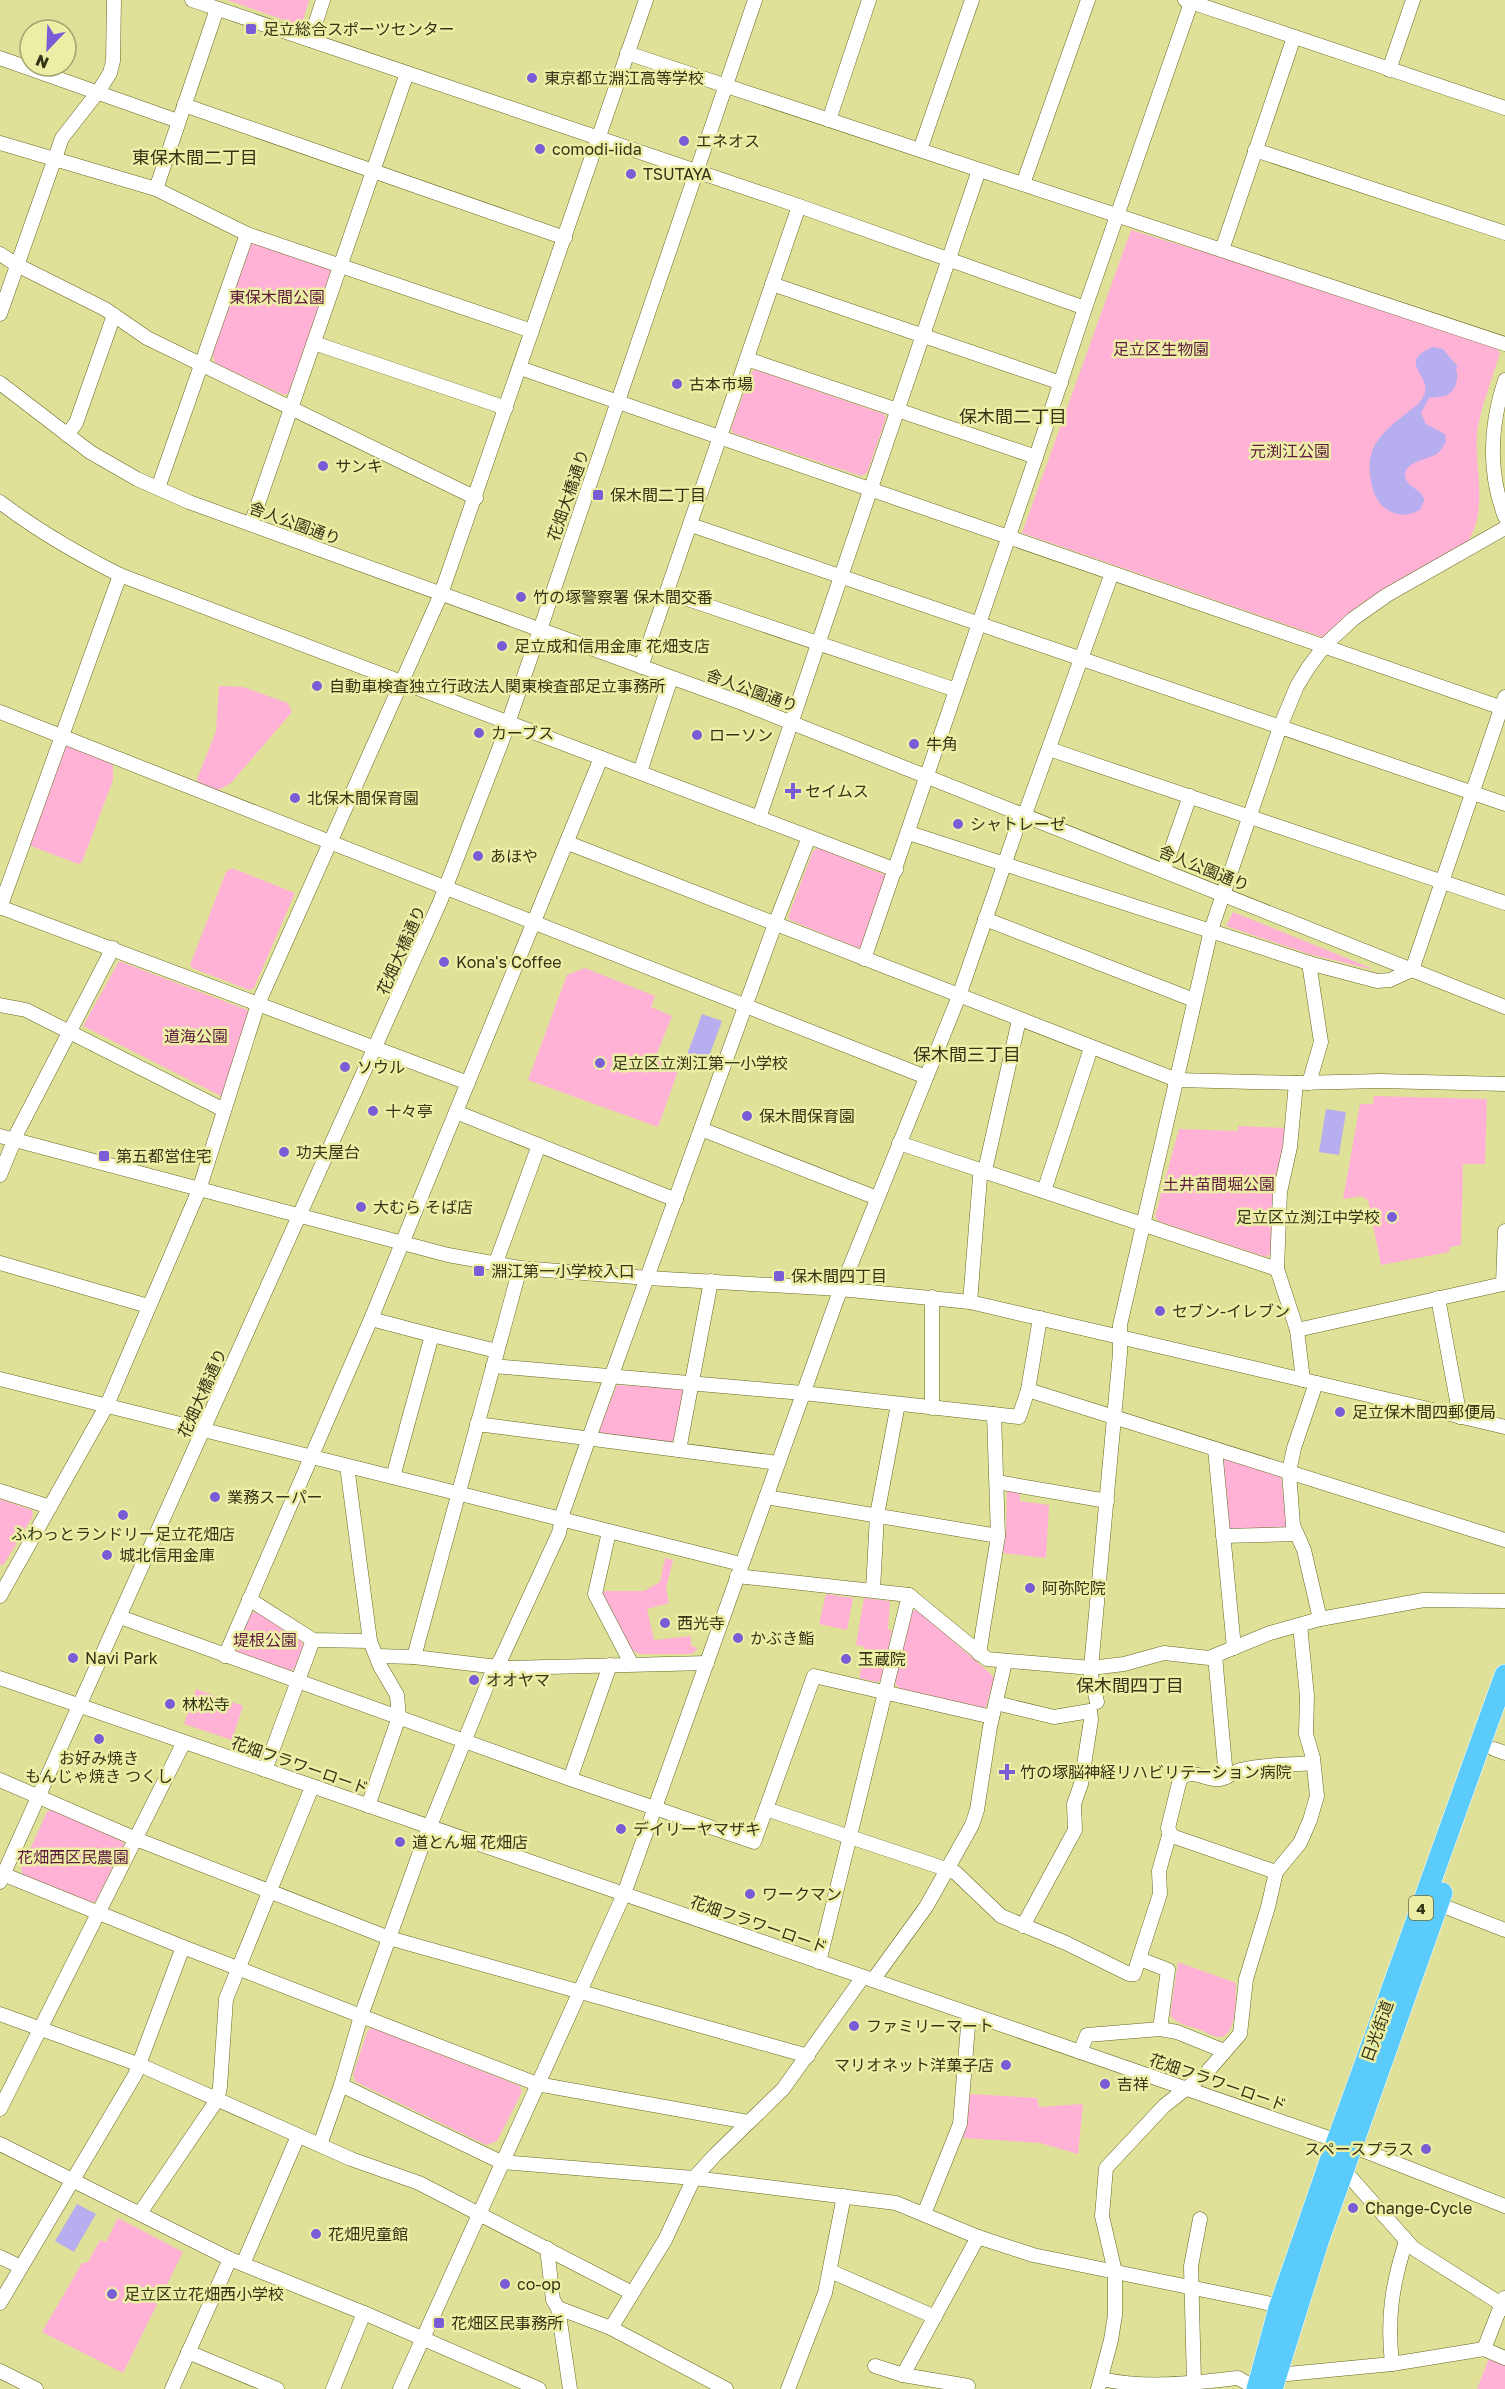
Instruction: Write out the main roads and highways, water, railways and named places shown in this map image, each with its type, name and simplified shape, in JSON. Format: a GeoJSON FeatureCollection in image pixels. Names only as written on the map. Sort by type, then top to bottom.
{"type":"FeatureCollection","features":[{"type":"Feature","properties":{"kind":"highway","name":"日光街道"},"geometry":{"type":"LineString","coordinates":[[1275,2382],[1343,2169],[1344,2143],[1505,1675]]}},
{"type":"Feature","properties":{"kind":"highway","name":"日光街道"},"geometry":{"type":"LineString","coordinates":[[1248,2387],[1499,1751],[1505,1718]]}},
{"type":"Feature","properties":{"kind":"place","name":"足立総合スポーツセンター"},"geometry":{"type":"Point","coordinates":[251,29]}},
{"type":"Feature","properties":{"kind":"place","name":"東京都立淵江高等学校"},"geometry":{"type":"Point","coordinates":[532,78]}},
{"type":"Feature","properties":{"kind":"place","name":"エネオス"},"geometry":{"type":"Point","coordinates":[684,141]}},
{"type":"Feature","properties":{"kind":"place","name":"comodi-iida"},"geometry":{"type":"Point","coordinates":[540,149]}},
{"type":"Feature","properties":{"kind":"place","name":"TSUTAYA"},"geometry":{"type":"Point","coordinates":[631,174]}},
{"type":"Feature","properties":{"kind":"place","name":"古本市場"},"geometry":{"type":"Point","coordinates":[677,384]}},
{"type":"Feature","properties":{"kind":"place","name":"サンキ"},"geometry":{"type":"Point","coordinates":[323,466]}},
{"type":"Feature","properties":{"kind":"place","name":"保木間二丁目"},"geometry":{"type":"Point","coordinates":[598,495]}},
{"type":"Feature","properties":{"kind":"place","name":"竹の塚警察署 保木間交番"},"geometry":{"type":"Point","coordinates":[521,597]}},
{"type":"Feature","properties":{"kind":"place","name":"足立成和信用金庫 花畑支店"},"geometry":{"type":"Point","coordinates":[502,646]}},
{"type":"Feature","properties":{"kind":"place","name":"自動車検査独立行政法人関東検査部足立事務所"},"geometry":{"type":"Point","coordinates":[317,686]}},
{"type":"Feature","properties":{"kind":"place","name":"カーブス"},"geometry":{"type":"Point","coordinates":[479,733]}},
{"type":"Feature","properties":{"kind":"place","name":"ローソン"},"geometry":{"type":"Point","coordinates":[697,735]}},
{"type":"Feature","properties":{"kind":"place","name":"牛角"},"geometry":{"type":"Point","coordinates":[914,744]}},
{"type":"Feature","properties":{"kind":"place","name":"セイムス"},"geometry":{"type":"Point","coordinates":[793,791]}},
{"type":"Feature","properties":{"kind":"place","name":"北保木間保育園"},"geometry":{"type":"Point","coordinates":[295,798]}},
{"type":"Feature","properties":{"kind":"place","name":"シャトレーゼ"},"geometry":{"type":"Point","coordinates":[958,824]}},
{"type":"Feature","properties":{"kind":"place","name":"あほや"},"geometry":{"type":"Point","coordinates":[478,856]}},
{"type":"Feature","properties":{"kind":"place","name":"Kona's Coffee"},"geometry":{"type":"Point","coordinates":[444,962]}},
{"type":"Feature","properties":{"kind":"place","name":"足立区立渕江第一小学校"},"geometry":{"type":"Point","coordinates":[600,1063]}},
{"type":"Feature","properties":{"kind":"place","name":"ソウル"},"geometry":{"type":"Point","coordinates":[345,1067]}},
{"type":"Feature","properties":{"kind":"place","name":"十々亭"},"geometry":{"type":"Point","coordinates":[373,1111]}},
{"type":"Feature","properties":{"kind":"place","name":"保木間保育園"},"geometry":{"type":"Point","coordinates":[747,1116]}},
{"type":"Feature","properties":{"kind":"place","name":"功夫屋台"},"geometry":{"type":"Point","coordinates":[284,1152]}},
{"type":"Feature","properties":{"kind":"place","name":"第五都営住宅"},"geometry":{"type":"Point","coordinates":[104,1156]}},
{"type":"Feature","properties":{"kind":"place","name":"大むら そば店"},"geometry":{"type":"Point","coordinates":[361,1207]}},
{"type":"Feature","properties":{"kind":"place","name":"足立区立渕江中学校"},"geometry":{"type":"Point","coordinates":[1392,1217]}},
{"type":"Feature","properties":{"kind":"place","name":"淵江第一小学校入口"},"geometry":{"type":"Point","coordinates":[479,1271]}},
{"type":"Feature","properties":{"kind":"place","name":"保木間四丁目"},"geometry":{"type":"Point","coordinates":[779,1276]}},
{"type":"Feature","properties":{"kind":"place","name":"セブン-イレブン"},"geometry":{"type":"Point","coordinates":[1160,1311]}},
{"type":"Feature","properties":{"kind":"place","name":"足立保木間四郵便局"},"geometry":{"type":"Point","coordinates":[1340,1412]}},
{"type":"Feature","properties":{"kind":"place","name":"業務スーパー"},"geometry":{"type":"Point","coordinates":[215,1497]}},
{"type":"Feature","properties":{"kind":"place","name":"ふわっとランドリー足立花畑店"},"geometry":{"type":"Point","coordinates":[123,1515]}},
{"type":"Feature","properties":{"kind":"place","name":"城北信用金庫"},"geometry":{"type":"Point","coordinates":[107,1555]}},
{"type":"Feature","properties":{"kind":"place","name":"阿弥陀院"},"geometry":{"type":"Point","coordinates":[1030,1588]}},
{"type":"Feature","properties":{"kind":"place","name":"西光寺"},"geometry":{"type":"Point","coordinates":[665,1623]}},
{"type":"Feature","properties":{"kind":"place","name":"かぶき鮨"},"geometry":{"type":"Point","coordinates":[738,1638]}},
{"type":"Feature","properties":{"kind":"place","name":"Navi Park"},"geometry":{"type":"Point","coordinates":[73,1658]}},
{"type":"Feature","properties":{"kind":"place","name":"玉蔵院"},"geometry":{"type":"Point","coordinates":[846,1659]}},
{"type":"Feature","properties":{"kind":"place","name":"オオヤマ"},"geometry":{"type":"Point","coordinates":[474,1680]}},
{"type":"Feature","properties":{"kind":"place","name":"林松寺"},"geometry":{"type":"Point","coordinates":[170,1704]}},
{"type":"Feature","properties":{"kind":"place","name":"お好み焼き もんじゃ焼き つくし"},"geometry":{"type":"Point","coordinates":[99,1739]}},
{"type":"Feature","properties":{"kind":"place","name":"竹の塚脳神経リハビリテーション病院"},"geometry":{"type":"Point","coordinates":[1007,1772]}},
{"type":"Feature","properties":{"kind":"place","name":"デイリーヤマザキ"},"geometry":{"type":"Point","coordinates":[621,1829]}},
{"type":"Feature","properties":{"kind":"place","name":"道とん堀 花畑店"},"geometry":{"type":"Point","coordinates":[400,1842]}},
{"type":"Feature","properties":{"kind":"place","name":"ワークマン"},"geometry":{"type":"Point","coordinates":[750,1894]}},
{"type":"Feature","properties":{"kind":"place","name":"ファミリーマート"},"geometry":{"type":"Point","coordinates":[854,2026]}},
{"type":"Feature","properties":{"kind":"place","name":"マリオネット洋菓子店"},"geometry":{"type":"Point","coordinates":[1006,2065]}},
{"type":"Feature","properties":{"kind":"place","name":"吉祥"},"geometry":{"type":"Point","coordinates":[1105,2084]}},
{"type":"Feature","properties":{"kind":"place","name":"スペースプラス"},"geometry":{"type":"Point","coordinates":[1426,2149]}},
{"type":"Feature","properties":{"kind":"place","name":"Change-Cycle"},"geometry":{"type":"Point","coordinates":[1353,2208]}},
{"type":"Feature","properties":{"kind":"place","name":"花畑児童館"},"geometry":{"type":"Point","coordinates":[316,2234]}},
{"type":"Feature","properties":{"kind":"place","name":"co-op"},"geometry":{"type":"Point","coordinates":[505,2284]}},
{"type":"Feature","properties":{"kind":"place","name":"足立区立花畑西小学校"},"geometry":{"type":"Point","coordinates":[112,2294]}},
{"type":"Feature","properties":{"kind":"place","name":"花畑区民事務所"},"geometry":{"type":"Point","coordinates":[439,2323]}},
{"type":"Feature","properties":{"kind":"district","name":"東保木間二丁目"},"geometry":{"type":"Point","coordinates":[195,157]}},
{"type":"Feature","properties":{"kind":"district","name":"保木間二丁目"},"geometry":{"type":"Point","coordinates":[1013,416]}},
{"type":"Feature","properties":{"kind":"district","name":"保木間三丁目"},"geometry":{"type":"Point","coordinates":[967,1054]}},
{"type":"Feature","properties":{"kind":"district","name":"保木間四丁目"},"geometry":{"type":"Point","coordinates":[1130,1685]}},
{"type":"Feature","properties":{"kind":"park label","name":"東保木間公園"},"geometry":{"type":"Point","coordinates":[277,297]}},
{"type":"Feature","properties":{"kind":"park label","name":"足立区生物園"},"geometry":{"type":"Point","coordinates":[1161,349]}},
{"type":"Feature","properties":{"kind":"park label","name":"元渕江公園"},"geometry":{"type":"Point","coordinates":[1290,451]}},
{"type":"Feature","properties":{"kind":"park label","name":"道海公園"},"geometry":{"type":"Point","coordinates":[196,1036]}},
{"type":"Feature","properties":{"kind":"park label","name":"土井苗間堀公園"},"geometry":{"type":"Point","coordinates":[1219,1184]}},
{"type":"Feature","properties":{"kind":"park label","name":"堤根公園"},"geometry":{"type":"Point","coordinates":[265,1640]}},
{"type":"Feature","properties":{"kind":"park label","name":"花畑西区民農園"},"geometry":{"type":"Point","coordinates":[73,1857]}}]}
